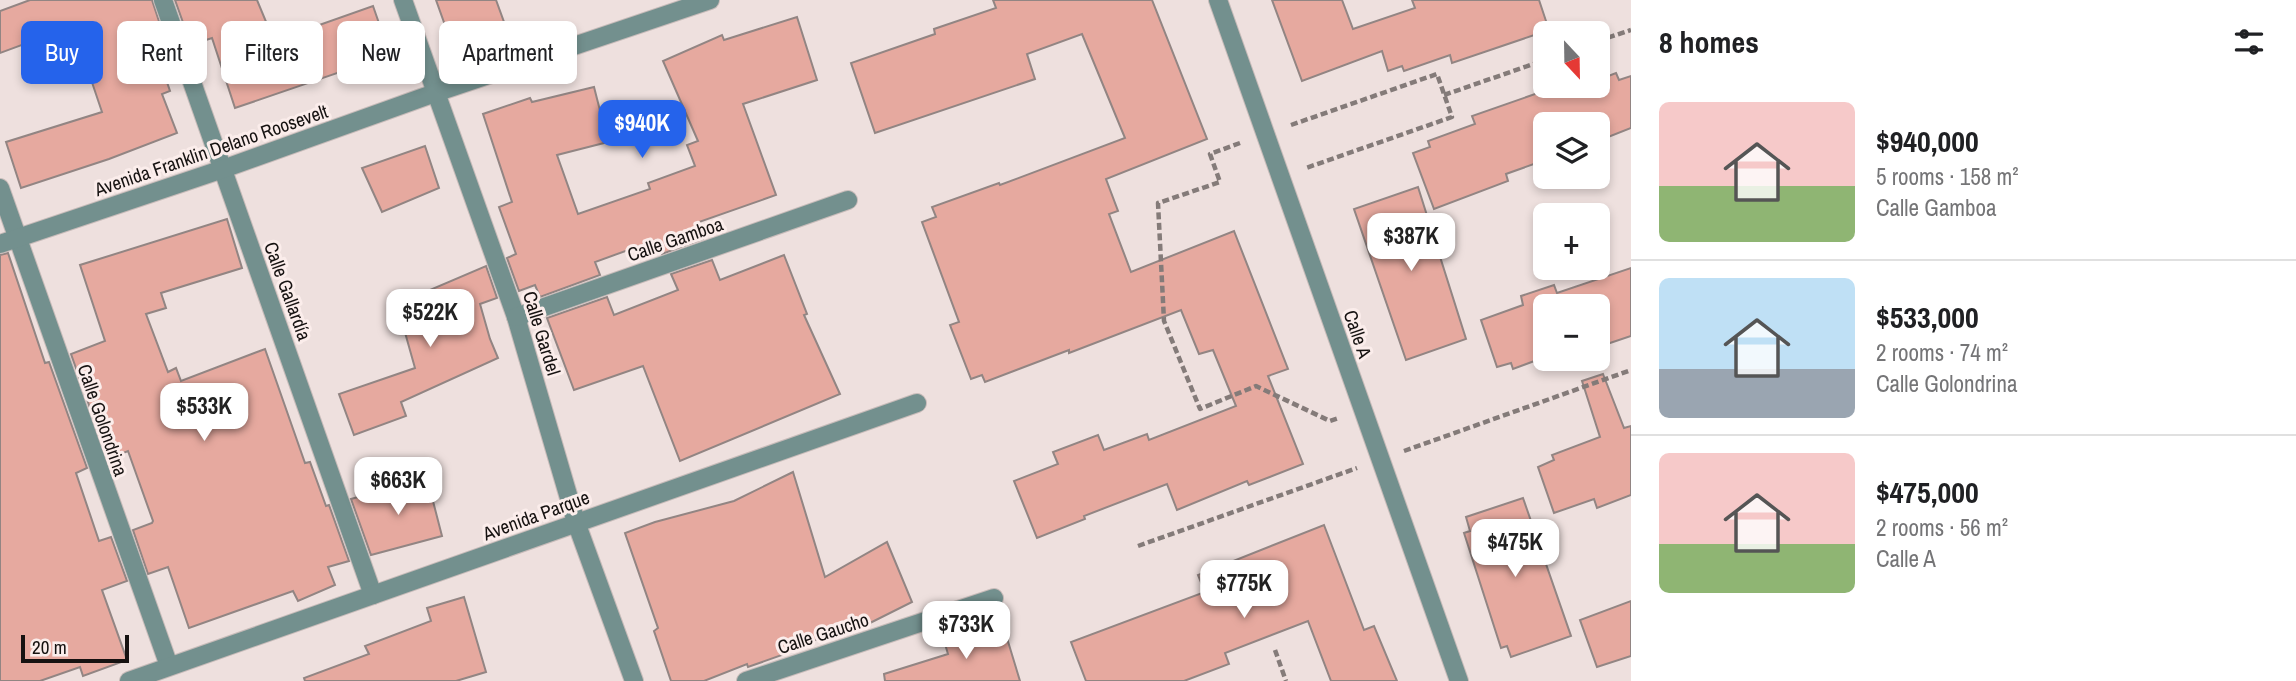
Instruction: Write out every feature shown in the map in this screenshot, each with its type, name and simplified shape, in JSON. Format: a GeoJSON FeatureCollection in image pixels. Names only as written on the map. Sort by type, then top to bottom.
{"type":"FeatureCollection","features":[{"type":"Feature","properties":{"kind":"street","name":"Calle Gallardía"},"geometry":{"type":"LineString","coordinates":[[163,0],[373,595]]}},
{"type":"Feature","properties":{"kind":"street","name":"Calle Gardel"},"geometry":{"type":"LineString","coordinates":[[402,0],[516,317],[576,522],[634,681]]}},
{"type":"Feature","properties":{"kind":"street","name":"Avenida Franklin Delano Roosevelt"},"geometry":{"type":"LineString","coordinates":[[8,241],[710,0]]}},
{"type":"Feature","properties":{"kind":"street","name":"Calle A"},"geometry":{"type":"LineString","coordinates":[[1219,0],[1459,681]]}},
{"type":"Feature","properties":{"kind":"street","name":"Calle Golondrina"},"geometry":{"type":"LineString","coordinates":[[0,188],[8,241],[169,666]]}},
{"type":"Feature","properties":{"kind":"street","name":"Calle Gamboa"},"geometry":{"type":"LineString","coordinates":[[516,317],[848,200]]}},
{"type":"Feature","properties":{"kind":"street","name":"Avenida Parque"},"geometry":{"type":"LineString","coordinates":[[129,681],[917,403]]}},
{"type":"Feature","properties":{"kind":"street","name":"Calle Gaucho"},"geometry":{"type":"LineString","coordinates":[[746,681],[994,598]]}},
{"type":"Feature","properties":{"kind":"path"},"geometry":{"type":"LineString","coordinates":[[1610,37],[1631,30]]}},
{"type":"Feature","properties":{"kind":"path"},"geometry":{"type":"LineString","coordinates":[[1444,95],[1533,64]]}},
{"type":"Feature","properties":{"kind":"path"},"geometry":{"type":"LineString","coordinates":[[1275,650],[1286,681]]}},
{"type":"Feature","properties":{"kind":"building"},"geometry":{"type":"Polygon","coordinates":[[[30,0],[152,0],[159,21],[117,21],[117,84],[168,84],[170,91],[162,94],[177,133],[21,188],[6,142],[102,112],[93,84],[103,84],[103,21],[21,21],[21,45],[0,53],[0,11],[30,0]]]}},
{"type":"Feature","properties":{"kind":"building"},"geometry":{"type":"Polygon","coordinates":[[[175,0],[257,0],[266,21],[221,21],[221,65],[212,38],[207,40],[207,21],[182,21],[175,0]]]}},
{"type":"Feature","properties":{"kind":"building"},"geometry":{"type":"Polygon","coordinates":[[[436,0],[496,0],[504,21],[444,21],[436,0]]]}},
{"type":"Feature","properties":{"kind":"building"},"geometry":{"type":"Polygon","coordinates":[[[993,0],[1152,0],[1207,139],[1106,179],[1118,211],[1109,214],[1131,272],[1234,231],[1288,369],[1268,376],[1303,464],[1249,485],[1247,481],[1177,510],[1167,484],[1084,516],[1085,519],[1037,538],[1014,481],[1058,464],[1053,452],[1098,435],[1104,450],[1147,434],[1149,440],[1236,406],[1213,350],[1199,354],[1181,310],[985,382],[982,375],[971,379],[950,325],[959,322],[922,222],[936,217],[932,207],[999,183],[1000,185],[1125,138],[1082,34],[1027,54],[1035,79],[875,133],[851,63],[935,34],[934,29],[996,8],[993,0]]]}},
{"type":"Feature","properties":{"kind":"building"},"geometry":{"type":"Polygon","coordinates":[[[1272,0],[1342,0],[1353,29],[1415,8],[1412,0],[1539,0],[1546,21],[1533,21],[1533,35],[1452,63],[1450,55],[1404,71],[1402,66],[1388,71],[1382,51],[1302,81],[1272,0]]]}},
{"type":"Feature","properties":{"kind":"building"},"geometry":{"type":"Polygon","coordinates":[[[373,6],[378,21],[337,21],[337,73],[323,78],[323,24],[373,6]]]}},
{"type":"Feature","properties":{"kind":"building"},"geometry":{"type":"Polygon","coordinates":[[[797,17],[817,80],[743,104],[776,195],[696,223],[703,239],[662,254],[656,240],[595,262],[600,275],[540,297],[535,285],[519,291],[507,258],[516,254],[499,207],[512,202],[483,114],[530,98],[532,102],[594,87],[608,142],[557,155],[578,214],[650,189],[648,183],[695,166],[687,145],[698,141],[663,61],[722,35],[724,40],[797,17]]]}},
{"type":"Feature","properties":{"kind":"building"},"geometry":{"type":"Polygon","coordinates":[[[1616,73],[1619,80],[1631,76],[1631,128],[1610,136],[1610,112],[1533,112],[1533,164],[1506,174],[1508,181],[1434,209],[1413,153],[1430,147],[1428,141],[1475,124],[1472,116],[1533,95],[1533,98],[1610,98],[1610,75],[1616,73]]]}},
{"type":"Feature","properties":{"kind":"building"},"geometry":{"type":"Polygon","coordinates":[[[227,84],[305,84],[235,108],[227,84]]]}},
{"type":"Feature","properties":{"kind":"building"},"geometry":{"type":"Polygon","coordinates":[[[425,146],[439,188],[382,212],[362,168],[425,146]]]}},
{"type":"Feature","properties":{"kind":"building"},"geometry":{"type":"Polygon","coordinates":[[[1418,187],[1466,339],[1406,360],[1354,209],[1418,187]]]}},
{"type":"Feature","properties":{"kind":"building"},"geometry":{"type":"Polygon","coordinates":[[[227,219],[242,268],[161,293],[166,308],[146,314],[168,372],[176,368],[181,381],[265,349],[305,463],[310,462],[349,561],[328,567],[335,585],[298,601],[293,591],[189,628],[168,567],[148,574],[133,530],[153,521],[128,451],[108,459],[71,354],[105,341],[80,265],[227,219]]]}},
{"type":"Feature","properties":{"kind":"building"},"geometry":{"type":"Polygon","coordinates":[[[8,253],[45,363],[49,362],[87,468],[76,473],[99,541],[111,537],[127,581],[102,590],[127,660],[83,676],[80,667],[40,681],[0,681],[0,255],[8,253]]]}},
{"type":"Feature","properties":{"kind":"building"},"geometry":{"type":"Polygon","coordinates":[[[784,255],[807,314],[804,315],[840,394],[680,461],[643,366],[574,390],[547,318],[607,297],[614,315],[678,290],[671,274],[712,260],[720,280],[784,255]]]}},
{"type":"Feature","properties":{"kind":"building"},"geometry":{"type":"Polygon","coordinates":[[[486,266],[497,298],[480,304],[498,358],[401,402],[406,416],[354,435],[339,394],[415,368],[397,304],[486,266]]]}},
{"type":"Feature","properties":{"kind":"building"},"geometry":{"type":"Polygon","coordinates":[[[1631,268],[1631,336],[1610,343],[1610,294],[1533,294],[1533,362],[1513,369],[1511,363],[1497,367],[1481,320],[1523,305],[1521,296],[1554,285],[1557,293],[1595,280],[1610,280],[1610,275],[1631,268]]]}},
{"type":"Feature","properties":{"kind":"building"},"geometry":{"type":"Polygon","coordinates":[[[1603,374],[1624,428],[1631,426],[1631,495],[1597,508],[1594,499],[1554,513],[1538,467],[1554,460],[1552,455],[1600,437],[1582,381],[1603,374]]]}},
{"type":"Feature","properties":{"kind":"building"},"geometry":{"type":"Polygon","coordinates":[[[793,472],[825,577],[887,542],[912,602],[862,627],[861,624],[781,652],[782,655],[748,667],[747,664],[704,681],[671,681],[654,631],[658,628],[625,533],[655,522],[734,501],[793,472]]]}},
{"type":"Feature","properties":{"kind":"building"},"geometry":{"type":"Polygon","coordinates":[[[427,478],[442,536],[371,555],[351,499],[427,478]]]}},
{"type":"Feature","properties":{"kind":"building"},"geometry":{"type":"Polygon","coordinates":[[[1523,498],[1571,636],[1511,657],[1507,646],[1501,648],[1464,533],[1470,531],[1466,517],[1523,498]]]}},
{"type":"Feature","properties":{"kind":"building"},"geometry":{"type":"Polygon","coordinates":[[[1324,525],[1364,630],[1374,626],[1397,681],[1331,681],[1308,621],[1225,653],[1229,664],[1184,681],[1086,681],[1071,642],[1205,592],[1198,575],[1324,525]]]}},
{"type":"Feature","properties":{"kind":"building"},"geometry":{"type":"Polygon","coordinates":[[[464,597],[486,672],[456,681],[305,681],[304,678],[369,654],[365,646],[431,621],[427,608],[464,597]]]}},
{"type":"Feature","properties":{"kind":"building"},"geometry":{"type":"Polygon","coordinates":[[[1631,601],[1631,656],[1597,667],[1580,620],[1631,601]]]}},
{"type":"Feature","properties":{"kind":"building"},"geometry":{"type":"Polygon","coordinates":[[[1003,625],[1020,681],[885,681],[884,674],[948,654],[945,644],[1003,625]]]}}]}
